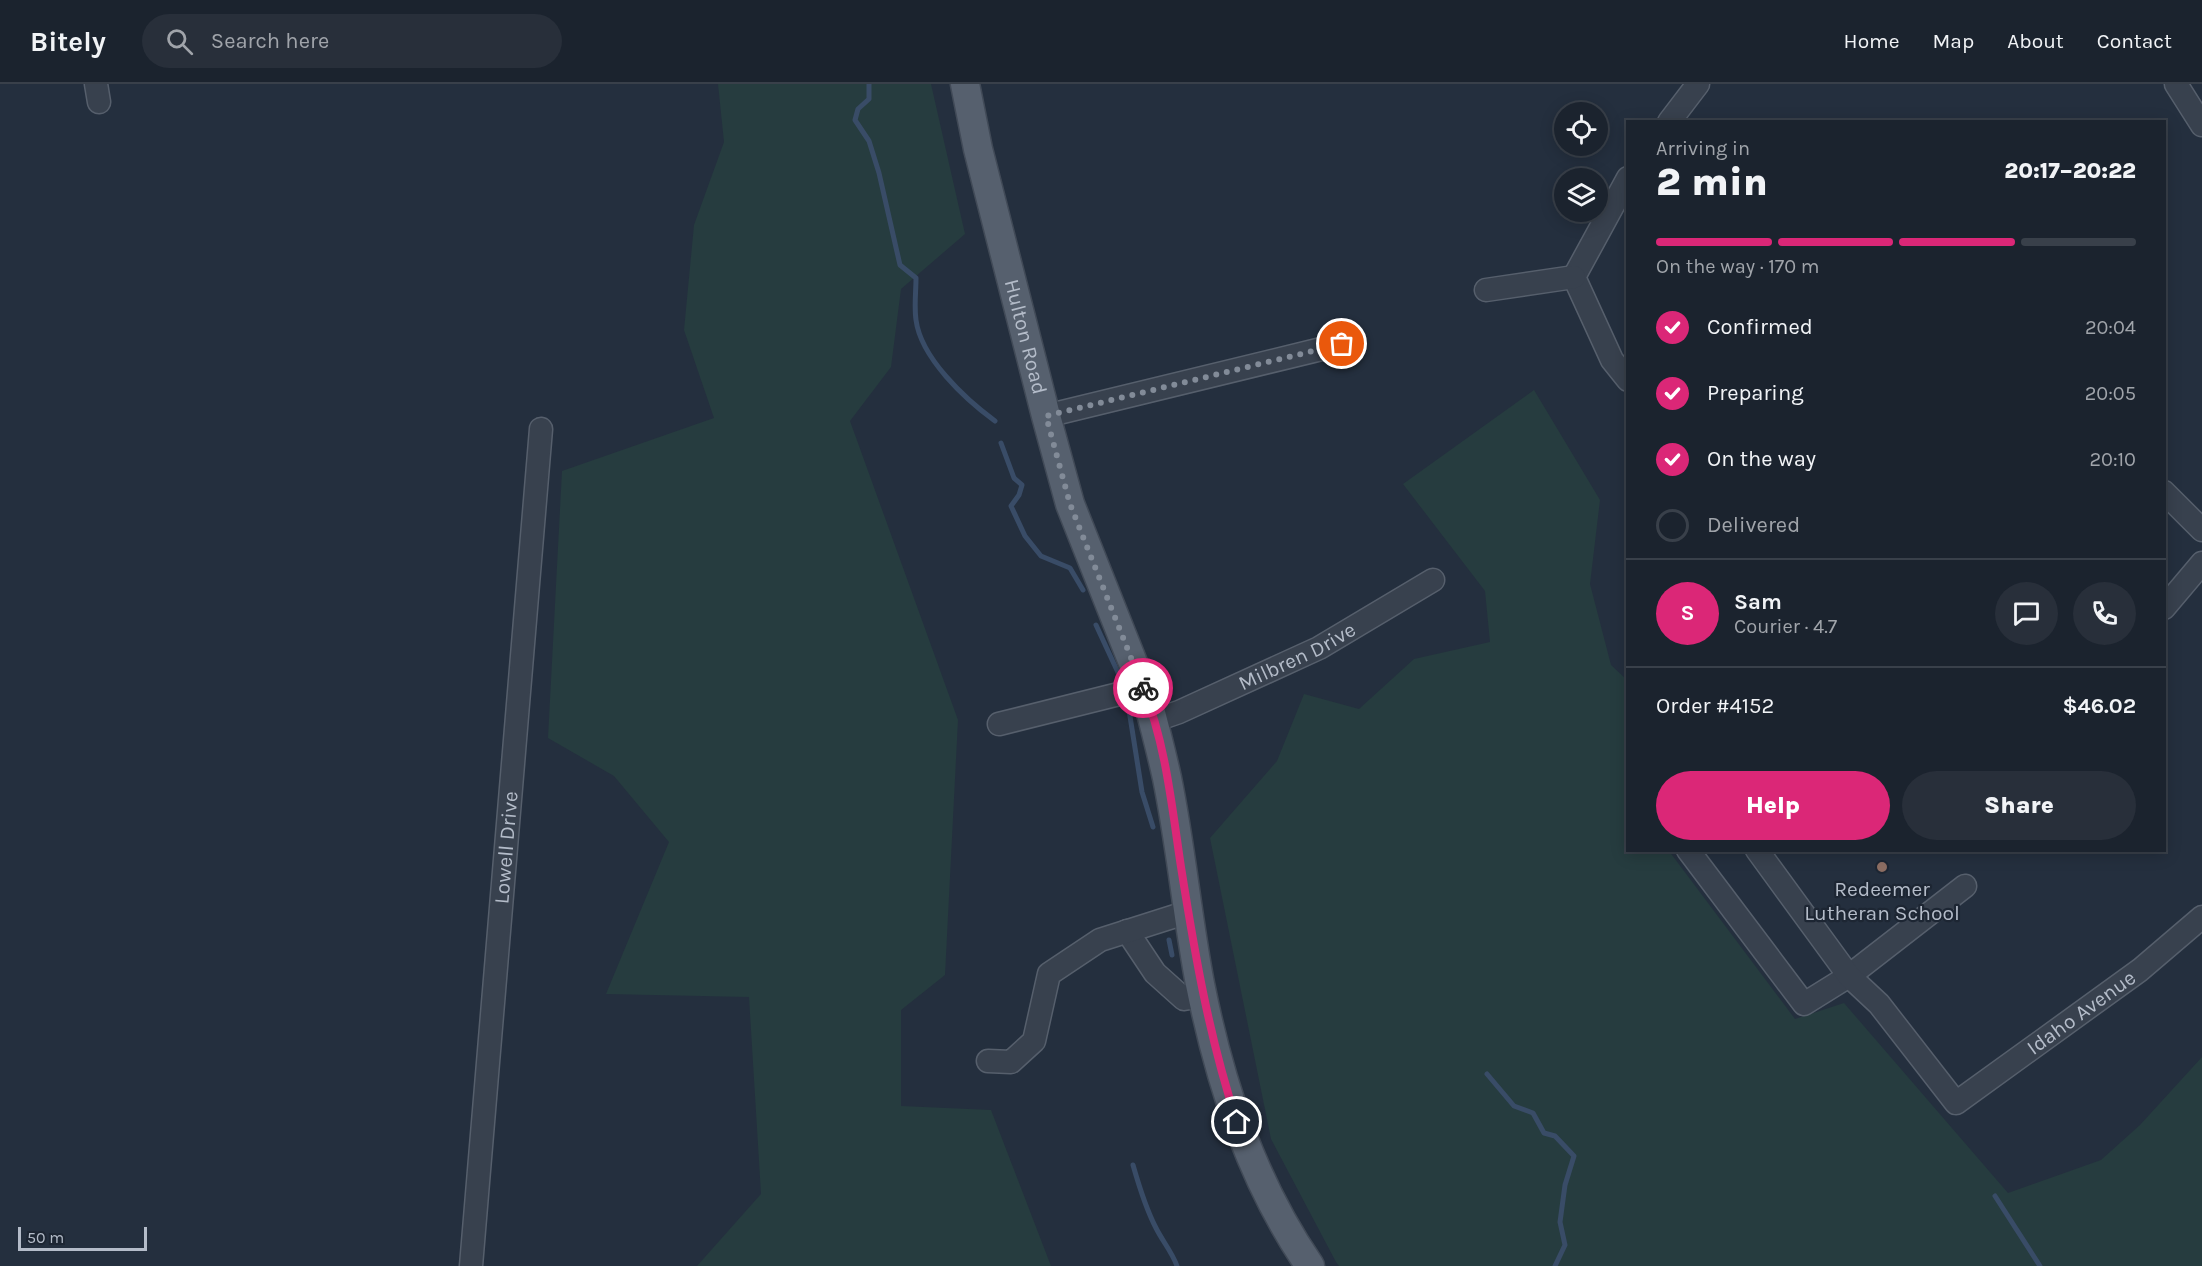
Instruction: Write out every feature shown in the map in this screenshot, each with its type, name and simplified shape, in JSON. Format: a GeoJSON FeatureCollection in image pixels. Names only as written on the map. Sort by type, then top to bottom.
{"type":"FeatureCollection","features":[{"type":"Feature","properties":{"kind":"main road","name":"Hulton Road"},"geometry":{"type":"LineString","coordinates":[[965,84],[978,149],[1070,504],[1143,688],[1153,721],[1167,779],[1203,996],[1226,1089],[1258,1175],[1282,1222],[1310,1266]]}},
{"type":"Feature","properties":{"kind":"street"},"geometry":{"type":"LineString","coordinates":[[1671,120],[1698,84]]}},
{"type":"Feature","properties":{"kind":"street"},"geometry":{"type":"LineString","coordinates":[[2176,84],[2202,125]]}},
{"type":"Feature","properties":{"kind":"street"},"geometry":{"type":"LineString","coordinates":[[1574,277],[1626,182]]}},
{"type":"Feature","properties":{"kind":"street"},"geometry":{"type":"LineString","coordinates":[[1486,290],[1574,277]]}},
{"type":"Feature","properties":{"kind":"street"},"geometry":{"type":"LineString","coordinates":[[1574,277],[1612,360],[1626,378]]}},
{"type":"Feature","properties":{"kind":"street"},"geometry":{"type":"LineString","coordinates":[[1046,416],[1342,344]]}},
{"type":"Feature","properties":{"kind":"street","name":"Lowell Drive"},"geometry":{"type":"LineString","coordinates":[[471,1266],[541,429]]}},
{"type":"Feature","properties":{"kind":"street"},"geometry":{"type":"LineString","coordinates":[[2166,494],[2202,530]]}},
{"type":"Feature","properties":{"kind":"street"},"geometry":{"type":"LineString","coordinates":[[2166,606],[2202,563]]}},
{"type":"Feature","properties":{"kind":"street","name":"Milbren Drive"},"geometry":{"type":"LineString","coordinates":[[1153,721],[1179,712],[1319,648],[1432,580]]}},
{"type":"Feature","properties":{"kind":"street"},"geometry":{"type":"LineString","coordinates":[[999,724],[1143,688]]}},
{"type":"Feature","properties":{"kind":"street"},"geometry":{"type":"LineString","coordinates":[[1690,852],[1804,1004],[1849,976],[1965,886]]}},
{"type":"Feature","properties":{"kind":"street"},"geometry":{"type":"LineString","coordinates":[[1758,852],[1849,976]]}},
{"type":"Feature","properties":{"kind":"street"},"geometry":{"type":"LineString","coordinates":[[987,1061],[1011,1062],[1034,1041],[1049,974],[1100,940],[1188,912]]}},
{"type":"Feature","properties":{"kind":"street","name":"Idaho Avenue"},"geometry":{"type":"LineString","coordinates":[[1849,976],[1879,1004],[1956,1103],[2140,970],[2202,917]]}},
{"type":"Feature","properties":{"kind":"street"},"geometry":{"type":"LineString","coordinates":[[1127,931],[1155,973],[1184,999],[1203,996]]}},
{"type":"Feature","properties":{"kind":"green space"},"geometry":{"type":"Polygon","coordinates":[[[718,84],[931,84],[965,234],[901,289],[891,367],[850,421],[958,720],[945,975],[901,1010],[901,1106],[991,1110],[1051,1266],[697,1266],[761,1194],[749,997],[606,994],[669,842],[614,776],[548,738],[562,471],[714,418],[684,330],[694,225],[724,142],[718,84]]]}},
{"type":"Feature","properties":{"kind":"green space"},"geometry":{"type":"Polygon","coordinates":[[[1534,390],[1600,500],[1590,584],[1611,665],[1626,679],[1626,852],[1670,852],[1795,1019],[1844,1003],[2008,1193],[2101,1160],[2140,1125],[2202,1057],[2202,1266],[1339,1266],[1271,1139],[1210,838],[1277,761],[1304,694],[1359,709],[1414,659],[1490,642],[1485,591],[1403,484],[1534,390]]]}},
{"type":"Feature","properties":{"kind":"waterway"},"geometry":{"type":"LineString","coordinates":[[869,84],[869,99],[858,109],[855,120],[869,141],[879,173],[900,265],[916,278],[915,315],[920,334],[926,349],[946,377],[995,421]]}},
{"type":"Feature","properties":{"kind":"waterway"},"geometry":{"type":"LineString","coordinates":[[1001,443],[1014,478],[1022,485],[1019,495],[1011,506],[1025,536],[1041,556],[1070,568],[1083,590]]}},
{"type":"Feature","properties":{"kind":"waterway"},"geometry":{"type":"LineString","coordinates":[[1096,625],[1121,679]]}},
{"type":"Feature","properties":{"kind":"waterway"},"geometry":{"type":"LineString","coordinates":[[1129,710],[1142,792],[1153,827]]}},
{"type":"Feature","properties":{"kind":"waterway"},"geometry":{"type":"LineString","coordinates":[[1169,940],[1172,955]]}},
{"type":"Feature","properties":{"kind":"waterway"},"geometry":{"type":"LineString","coordinates":[[1487,1074],[1514,1106],[1533,1113],[1544,1133],[1555,1136],[1574,1156],[1565,1185],[1560,1222],[1565,1245],[1555,1266]]}},
{"type":"Feature","properties":{"kind":"waterway"},"geometry":{"type":"LineString","coordinates":[[1133,1165],[1149,1213],[1177,1266]]}},
{"type":"Feature","properties":{"kind":"waterway"},"geometry":{"type":"LineString","coordinates":[[1995,1196],[2040,1266]]}},
{"type":"Feature","properties":{"kind":"way so far"},"geometry":{"type":"LineString","coordinates":[[1143,688],[1070,504],[1046,416],[1342,344]]}},
{"type":"Feature","properties":{"kind":"place","name":"Redeemer Lutheran School"},"geometry":{"type":"Point","coordinates":[1882,867]}},
{"type":"Feature","properties":{"kind":"route"},"geometry":{"type":"LineString","coordinates":[[1143,688],[1167,779],[1200,985],[1213,1041],[1237,1122]]}}]}
